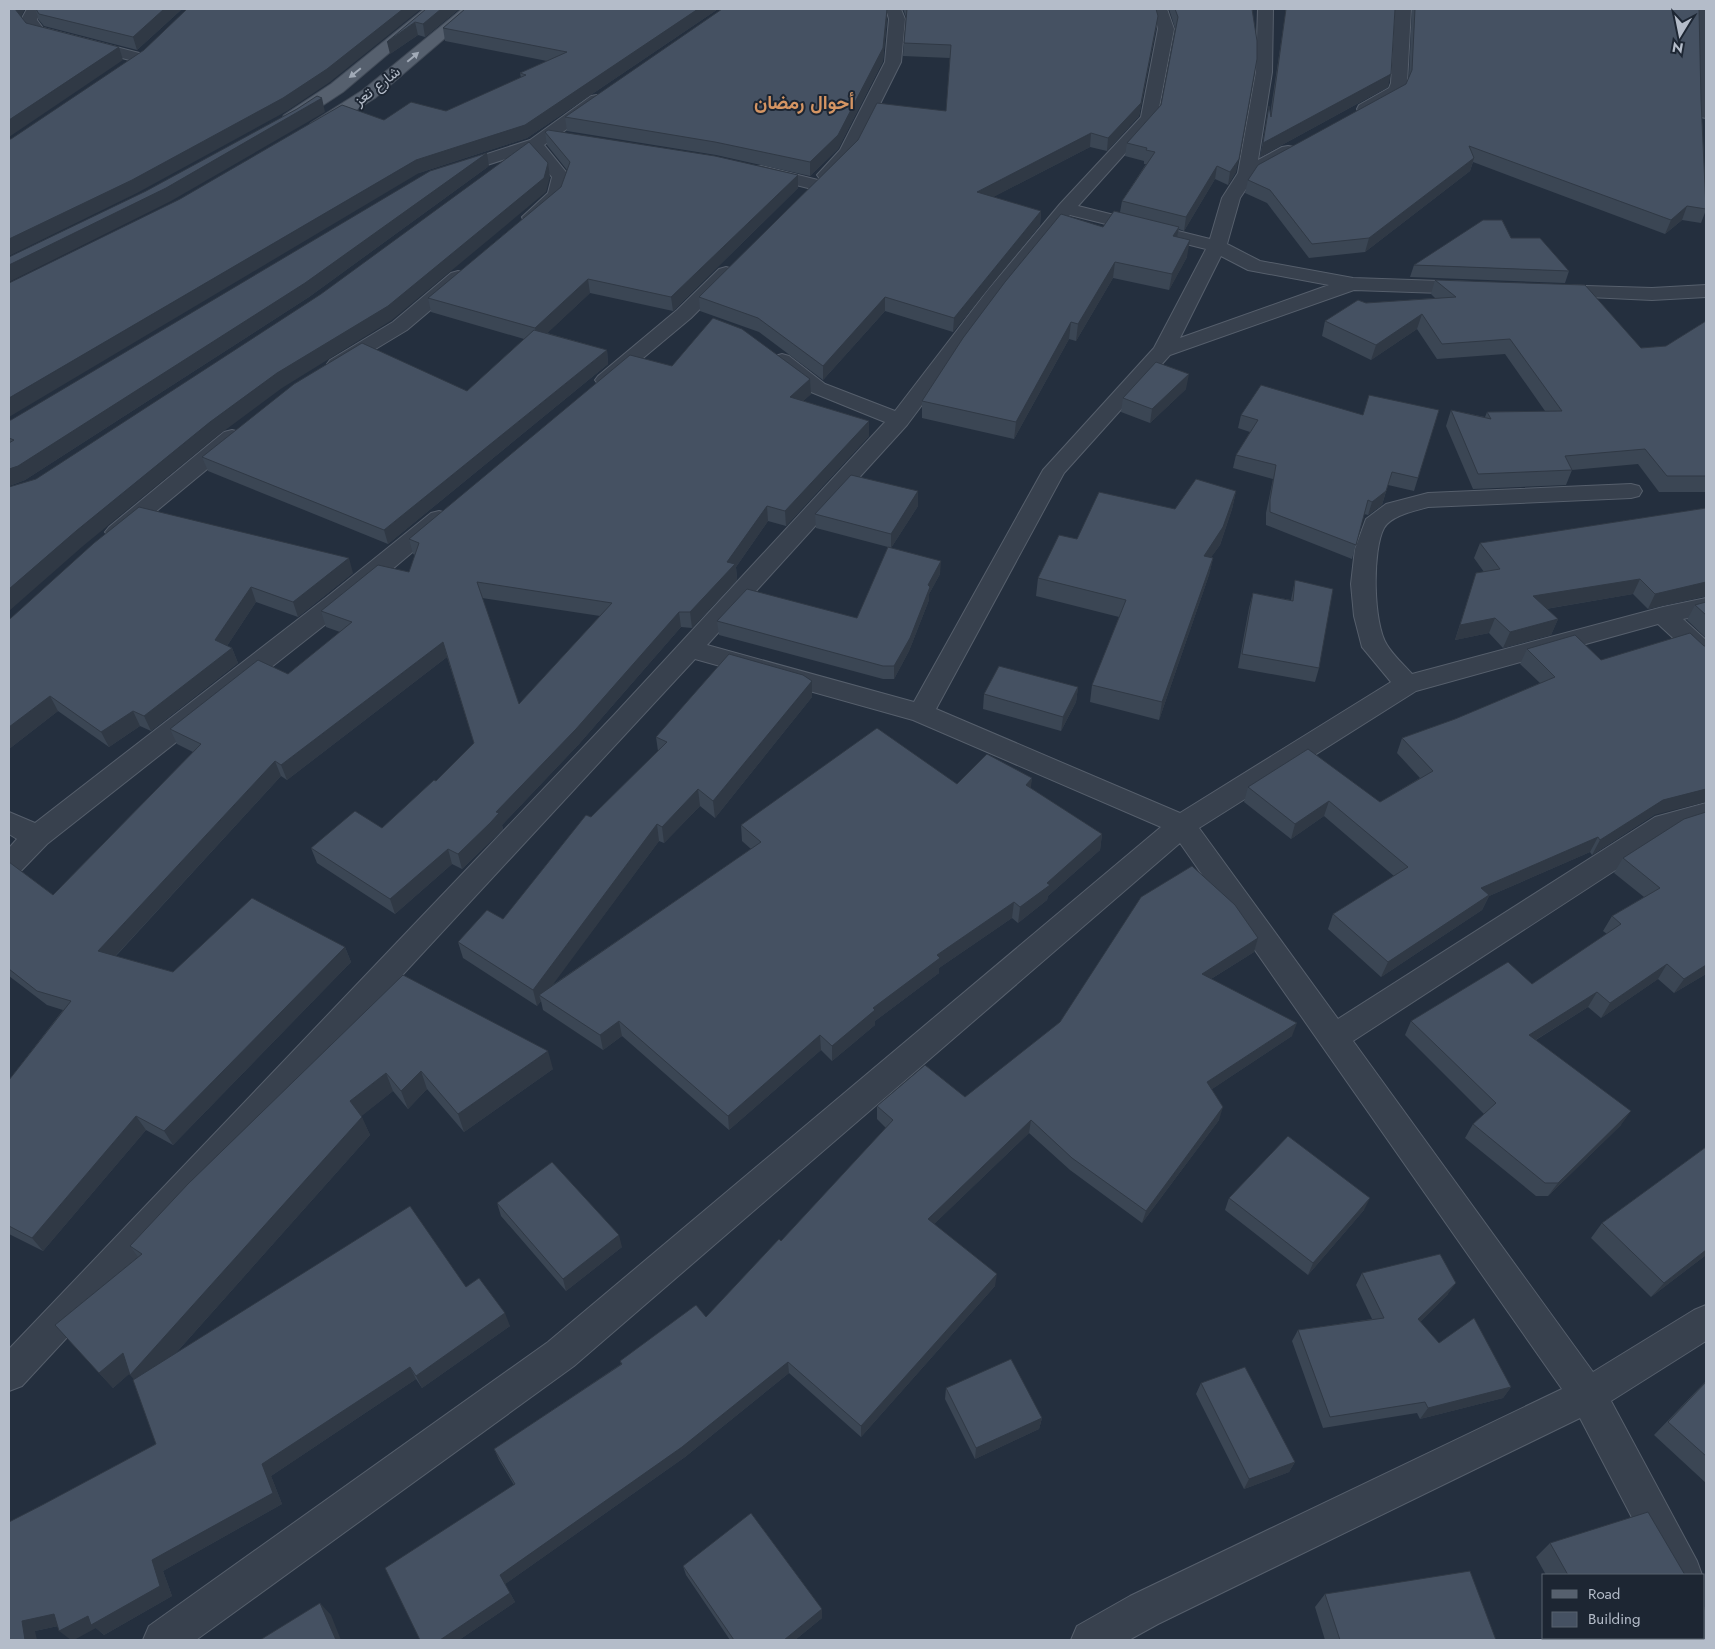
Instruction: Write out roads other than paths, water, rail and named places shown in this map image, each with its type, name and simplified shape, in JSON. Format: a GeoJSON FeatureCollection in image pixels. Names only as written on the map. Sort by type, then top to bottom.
{"type":"FeatureCollection","features":[{"type":"Feature","properties":{"kind":"main road","name":"شارع تعز"},"geometry":{"type":"LineString","coordinates":[[279,126],[337,88],[433,9]]}},
{"type":"Feature","properties":{"kind":"main road","name":"شارع تعز"},"geometry":{"type":"LineString","coordinates":[[303,134],[369,94],[471,9]]}},
{"type":"Feature","properties":{"kind":"street"},"geometry":{"type":"LineString","coordinates":[[34,9],[29,20],[37,32],[141,58]]}},
{"type":"Feature","properties":{"kind":"street"},"geometry":{"type":"LineString","coordinates":[[749,168],[809,192],[848,152],[893,62],[897,18],[894,9]]}},
{"type":"Feature","properties":{"kind":"street"},"geometry":{"type":"LineString","coordinates":[[9,1374],[623,722],[900,420],[994,294],[1066,208],[1149,118],[1166,29],[1160,9]]}},
{"type":"Feature","properties":{"kind":"street"},"geometry":{"type":"LineString","coordinates":[[921,714],[1054,470],[1163,350],[1217,246],[1231,198],[1247,173],[1264,72],[1266,9]]}},
{"type":"Feature","properties":{"kind":"street"},"geometry":{"type":"LineString","coordinates":[[1350,117],[1396,91],[1399,83],[1403,9]]}},
{"type":"Feature","properties":{"kind":"street"},"geometry":{"type":"LineString","coordinates":[[1703,9],[1706,112]]}},
{"type":"Feature","properties":{"kind":"street"},"geometry":{"type":"LineString","coordinates":[[126,69],[156,45]]}},
{"type":"Feature","properties":{"kind":"street"},"geometry":{"type":"LineString","coordinates":[[486,180],[610,91]]}},
{"type":"Feature","properties":{"kind":"street"},"geometry":{"type":"LineString","coordinates":[[516,229],[556,195],[561,177],[540,140]]}},
{"type":"Feature","properties":{"kind":"street"},"geometry":{"type":"LineString","coordinates":[[435,176],[540,140],[575,140]]}},
{"type":"Feature","properties":{"kind":"street"},"geometry":{"type":"LineString","coordinates":[[1247,173],[1298,145]]}},
{"type":"Feature","properties":{"kind":"street"},"geometry":{"type":"LineString","coordinates":[[1066,208],[1217,246],[1255,266],[1353,284],[1493,289]]}},
{"type":"Feature","properties":{"kind":"street"},"geometry":{"type":"LineString","coordinates":[[586,396],[692,317],[740,260]]}},
{"type":"Feature","properties":{"kind":"street"},"geometry":{"type":"LineString","coordinates":[[323,373],[400,326],[473,264]]}},
{"type":"Feature","properties":{"kind":"street"},"geometry":{"type":"LineString","coordinates":[[1163,350],[1353,284]]}},
{"type":"Feature","properties":{"kind":"street"},"geometry":{"type":"LineString","coordinates":[[1533,290],[1652,294],[1706,292]]}},
{"type":"Feature","properties":{"kind":"street"},"geometry":{"type":"LineString","coordinates":[[765,348],[818,388],[900,420]]}},
{"type":"Feature","properties":{"kind":"street"},"geometry":{"type":"LineString","coordinates":[[99,546],[247,426]]}},
{"type":"Feature","properties":{"kind":"street"},"geometry":{"type":"LineString","coordinates":[[1407,684],[1374,647],[1366,616],[1363,584],[1367,549],[1374,524],[1394,509],[1428,500],[1631,491]]}},
{"type":"Feature","properties":{"kind":"street"},"geometry":{"type":"LineString","coordinates":[[9,865],[37,837],[336,604],[457,503]]}},
{"type":"Feature","properties":{"kind":"street"},"geometry":{"type":"LineString","coordinates":[[163,1640],[561,1354],[1182,825],[1407,684],[1663,615],[1706,606]]}},
{"type":"Feature","properties":{"kind":"street"},"geometry":{"type":"LineString","coordinates":[[1663,615],[1706,654]]}},
{"type":"Feature","properties":{"kind":"street"},"geometry":{"type":"LineString","coordinates":[[690,649],[921,714],[1182,825],[1588,1395],[1682,1574]]}},
{"type":"Feature","properties":{"kind":"street"},"geometry":{"type":"LineString","coordinates":[[1333,1038],[1666,824],[1706,813]]}},
{"type":"Feature","properties":{"kind":"street"},"geometry":{"type":"LineString","coordinates":[[9,822],[37,837]]}},
{"type":"Feature","properties":{"kind":"street"},"geometry":{"type":"LineString","coordinates":[[1091,1640],[1144,1610],[1588,1395],[1706,1322]]}},
{"type":"Feature","properties":{"kind":"district","name":"أحوال رمضان"},"geometry":{"type":"Point","coordinates":[804,102]}}]}
